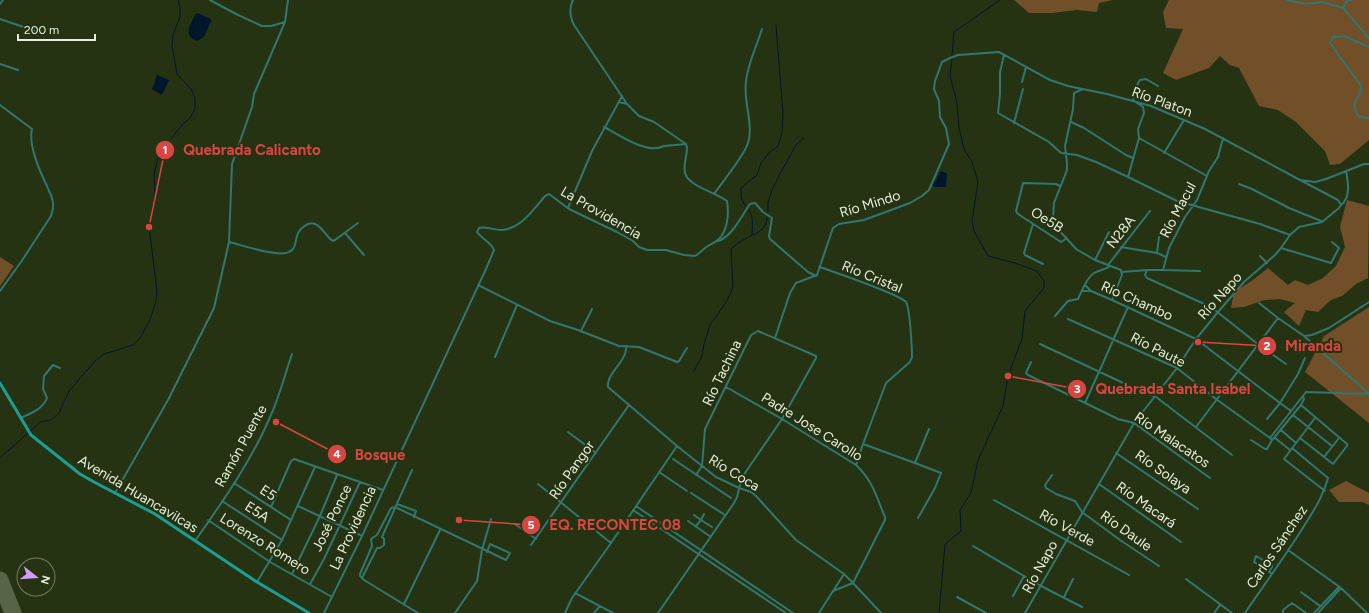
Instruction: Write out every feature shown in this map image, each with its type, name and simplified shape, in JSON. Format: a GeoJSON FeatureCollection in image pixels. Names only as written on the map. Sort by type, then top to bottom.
{"type":"FeatureCollection","features":[{"type":"Feature","properties":{"kind":"street"},"geometry":{"type":"LineString","coordinates":[[0,4],[3,0]]}},
{"type":"Feature","properties":{"kind":"street"},"geometry":{"type":"LineString","coordinates":[[210,0],[262,26],[271,26],[285,22]]}},
{"type":"Feature","properties":{"kind":"street"},"geometry":{"type":"LineString","coordinates":[[115,493],[168,400],[214,308],[230,242],[232,164],[252,107],[254,94],[285,22],[288,0]]}},
{"type":"Feature","properties":{"kind":"street"},"geometry":{"type":"LineString","coordinates":[[573,0],[570,8],[571,20],[627,104],[639,116],[654,122],[686,144]]}},
{"type":"Feature","properties":{"kind":"street"},"geometry":{"type":"LineString","coordinates":[[1287,0],[1306,4],[1322,2],[1343,8],[1369,38]]}},
{"type":"Feature","properties":{"kind":"street"},"geometry":{"type":"LineString","coordinates":[[1343,8],[1347,1],[1351,0]]}},
{"type":"Feature","properties":{"kind":"street"},"geometry":{"type":"LineString","coordinates":[[0,19],[35,31]]}},
{"type":"Feature","properties":{"kind":"street"},"geometry":{"type":"LineString","coordinates":[[714,194],[749,142],[746,82],[762,29]]}},
{"type":"Feature","properties":{"kind":"street"},"geometry":{"type":"LineString","coordinates":[[1369,47],[1344,36],[1333,37],[1330,43],[1361,86],[1361,90],[1354,102],[1355,111],[1359,117],[1369,118]]}},
{"type":"Feature","properties":{"kind":"street","name":"Río Platon"},"geometry":{"type":"LineString","coordinates":[[942,62],[958,55],[999,52],[1050,80],[1068,86],[1133,100],[1184,120],[1223,138],[1300,180],[1315,182],[1364,164],[1369,164]]}},
{"type":"Feature","properties":{"kind":"street"},"geometry":{"type":"LineString","coordinates":[[1004,55],[1000,72],[998,114],[1049,142],[1060,153],[1077,155],[1096,162],[1166,196],[1192,206],[1260,224],[1290,235]]}},
{"type":"Feature","properties":{"kind":"street","name":"Río Mindo"},"geometry":{"type":"LineString","coordinates":[[816,276],[833,228],[845,222],[864,220],[910,203],[922,196],[930,188],[949,144],[946,128],[940,117],[939,101],[934,89],[935,81],[942,62]]}},
{"type":"Feature","properties":{"kind":"street"},"geometry":{"type":"LineString","coordinates":[[0,64],[18,70]]}},
{"type":"Feature","properties":{"kind":"street"},"geometry":{"type":"LineString","coordinates":[[1022,82],[1026,67]]}},
{"type":"Feature","properties":{"kind":"street"},"geometry":{"type":"LineString","coordinates":[[1128,177],[1139,138],[1138,129],[1144,110],[1133,100],[1138,83],[1140,80],[1146,79],[1158,86]]}},
{"type":"Feature","properties":{"kind":"street"},"geometry":{"type":"LineString","coordinates":[[1068,86],[1074,93],[1073,109],[1066,140],[1065,153],[1067,170],[1054,203],[1053,217],[1058,229],[1076,249],[1095,260],[1122,272],[1147,270],[1200,271]]}},
{"type":"Feature","properties":{"kind":"street"},"geometry":{"type":"LineString","coordinates":[[1014,123],[1023,89]]}},
{"type":"Feature","properties":{"kind":"street"},"geometry":{"type":"LineString","coordinates":[[1074,93],[1084,89]]}},
{"type":"Feature","properties":{"kind":"street"},"geometry":{"type":"LineString","coordinates":[[568,208],[592,151],[622,96]]}},
{"type":"Feature","properties":{"kind":"street"},"geometry":{"type":"LineString","coordinates":[[619,102],[627,104]]}},
{"type":"Feature","properties":{"kind":"street"},"geometry":{"type":"LineString","coordinates":[[0,105],[32,129],[31,139],[38,166],[54,204],[51,216],[0,291]]}},
{"type":"Feature","properties":{"kind":"street"},"geometry":{"type":"LineString","coordinates":[[1164,153],[1184,120]]}},
{"type":"Feature","properties":{"kind":"street"},"geometry":{"type":"LineString","coordinates":[[1071,122],[1084,128],[1133,158]]}},
{"type":"Feature","properties":{"kind":"street"},"geometry":{"type":"LineString","coordinates":[[604,127],[645,148],[661,148],[664,146],[686,144]]}},
{"type":"Feature","properties":{"kind":"street"},"geometry":{"type":"LineString","coordinates":[[1139,138],[1207,176]]}},
{"type":"Feature","properties":{"kind":"street","name":"Río Macul"},"geometry":{"type":"LineString","coordinates":[[1163,270],[1166,257],[1173,240],[1204,184],[1209,171],[1218,157],[1223,138]]}},
{"type":"Feature","properties":{"kind":"street","name":"La Providencia"},"geometry":{"type":"LineString","coordinates":[[324,613],[362,536],[494,250],[491,244],[480,237],[477,232],[479,228],[483,227],[496,230],[512,228],[520,224],[547,195],[551,195],[568,208],[633,241],[639,247],[647,250],[666,250],[684,255],[696,256],[705,248],[717,241],[721,236],[727,223],[727,203],[725,200],[686,177],[686,144]]}},
{"type":"Feature","properties":{"kind":"street"},"geometry":{"type":"LineString","coordinates":[[1300,180],[1338,200],[1341,205],[1347,197],[1348,179],[1346,171]]}},
{"type":"Feature","properties":{"kind":"street","name":"Oe5B"},"geometry":{"type":"LineString","coordinates":[[1061,186],[1056,184],[1023,183],[1016,212],[1061,242],[1067,238]]}},
{"type":"Feature","properties":{"kind":"street"},"geometry":{"type":"LineString","coordinates":[[1239,184],[1322,222]]}},
{"type":"Feature","properties":{"kind":"street"},"geometry":{"type":"LineString","coordinates":[[717,241],[724,238],[740,220],[750,204],[755,203],[763,212],[772,218],[769,236],[770,239],[808,272],[816,276]]}},
{"type":"Feature","properties":{"kind":"street","name":"Río Napo"},"geometry":{"type":"LineString","coordinates":[[1025,613],[1066,539],[1134,423],[1156,397],[1196,339],[1244,282],[1267,263],[1281,248],[1290,235],[1299,227],[1322,222],[1341,205]]}},
{"type":"Feature","properties":{"kind":"street","name":"N28A"},"geometry":{"type":"LineString","coordinates":[[1109,266],[1121,247],[1150,211]]}},
{"type":"Feature","properties":{"kind":"street"},"geometry":{"type":"LineString","coordinates":[[230,242],[280,254],[289,253],[293,249],[299,231],[308,224],[313,223],[318,226],[333,241],[358,223]]}},
{"type":"Feature","properties":{"kind":"street"},"geometry":{"type":"LineString","coordinates":[[1033,224],[1024,253],[1043,264]]}},
{"type":"Feature","properties":{"kind":"street"},"geometry":{"type":"LineString","coordinates":[[1095,260],[1109,232]]}},
{"type":"Feature","properties":{"kind":"street"},"geometry":{"type":"LineString","coordinates":[[345,233],[364,255]]}},
{"type":"Feature","properties":{"kind":"street"},"geometry":{"type":"LineString","coordinates":[[1157,253],[1159,237]]}},
{"type":"Feature","properties":{"kind":"street"},"geometry":{"type":"LineString","coordinates":[[1281,248],[1331,263],[1339,248],[1332,242]]}},
{"type":"Feature","properties":{"kind":"street"},"geometry":{"type":"LineString","coordinates":[[1121,247],[1157,253],[1166,257]]}},
{"type":"Feature","properties":{"kind":"street"},"geometry":{"type":"LineString","coordinates":[[1260,256],[1267,263]]}},
{"type":"Feature","properties":{"kind":"street"},"geometry":{"type":"LineString","coordinates":[[1056,316],[1068,301],[1078,299],[1089,278],[1094,273],[1107,269],[1109,266]]}},
{"type":"Feature","properties":{"kind":"street","name":"Río Cristal"},"geometry":{"type":"LineString","coordinates":[[820,267],[904,300],[907,306],[912,357],[910,362],[886,383],[856,465]]}},
{"type":"Feature","properties":{"kind":"street"},"geometry":{"type":"LineString","coordinates":[[1147,270],[1145,275],[1147,278],[1211,307],[1259,345],[1286,364]]}},
{"type":"Feature","properties":{"kind":"street"},"geometry":{"type":"LineString","coordinates":[[1112,300],[1122,272]]}},
{"type":"Feature","properties":{"kind":"street"},"geometry":{"type":"LineString","coordinates":[[775,338],[790,293],[796,283],[816,276]]}},
{"type":"Feature","properties":{"kind":"street"},"geometry":{"type":"LineString","coordinates":[[478,285],[544,319],[581,331],[619,346],[639,347],[677,362],[687,348]]}},
{"type":"Feature","properties":{"kind":"street","name":"Río Chambo"},"geometry":{"type":"LineString","coordinates":[[1085,286],[1091,292],[1128,307],[1196,339],[1291,411]]}},
{"type":"Feature","properties":{"kind":"street"},"geometry":{"type":"LineString","coordinates":[[1082,291],[1091,292]]}},
{"type":"Feature","properties":{"kind":"street"},"geometry":{"type":"LineString","coordinates":[[1304,336],[1312,335],[1329,328],[1369,302]]}},
{"type":"Feature","properties":{"kind":"street"},"geometry":{"type":"LineString","coordinates":[[1258,303],[1304,336],[1369,394]]}},
{"type":"Feature","properties":{"kind":"street"},"geometry":{"type":"LineString","coordinates":[[494,357],[517,305]]}},
{"type":"Feature","properties":{"kind":"street"},"geometry":{"type":"LineString","coordinates":[[1085,403],[1128,307]]}},
{"type":"Feature","properties":{"kind":"street"},"geometry":{"type":"LineString","coordinates":[[581,331],[592,309]]}},
{"type":"Feature","properties":{"kind":"street"},"geometry":{"type":"LineString","coordinates":[[1196,427],[1278,318]]}},
{"type":"Feature","properties":{"kind":"street","name":"Río Paute"},"geometry":{"type":"LineString","coordinates":[[1068,320],[1177,368],[1216,399],[1271,439]]}},
{"type":"Feature","properties":{"kind":"street","name":"Río Tachina"},"geometry":{"type":"LineString","coordinates":[[702,466],[705,429],[754,332],[758,331],[816,356],[782,419]]}},
{"type":"Feature","properties":{"kind":"street"},"geometry":{"type":"LineString","coordinates":[[1040,344],[1156,397],[1232,455]]}},
{"type":"Feature","properties":{"kind":"street","name":"Río Coca"},"geometry":{"type":"LineString","coordinates":[[626,346],[626,354],[609,379],[607,385],[677,446],[716,477],[751,492],[756,496],[796,540],[844,574],[881,613]]}},
{"type":"Feature","properties":{"kind":"street","name":"Ramón Puente"},"geometry":{"type":"LineString","coordinates":[[195,541],[234,483],[261,436],[279,395],[292,354]]}},
{"type":"Feature","properties":{"kind":"street"},"geometry":{"type":"LineString","coordinates":[[1266,419],[1280,403],[1298,374],[1305,358]]}},
{"type":"Feature","properties":{"kind":"street","name":"Río Malacatos"},"geometry":{"type":"LineString","coordinates":[[1031,362],[1027,374],[1118,419],[1134,423],[1210,478]]}},
{"type":"Feature","properties":{"kind":"street"},"geometry":{"type":"LineString","coordinates":[[21,418],[43,406],[47,398],[43,389],[44,376],[53,365],[60,368]]}},
{"type":"Feature","properties":{"kind":"street","name":"Avenida Huancavilcas"},"geometry":{"type":"LineString","coordinates":[[0,383],[31,435],[80,474],[155,514],[257,582],[308,613]]}},
{"type":"Feature","properties":{"kind":"street","name":"Padre Jose Carollo"},"geometry":{"type":"LineString","coordinates":[[726,387],[782,419],[856,465],[870,480],[886,519],[853,583]]}},
{"type":"Feature","properties":{"kind":"street"},"geometry":{"type":"LineString","coordinates":[[1251,440],[1267,449],[1271,439],[1306,392],[1369,394]]}},
{"type":"Feature","properties":{"kind":"street"},"geometry":{"type":"LineString","coordinates":[[1271,439],[1274,438],[1301,406],[1304,396]]}},
{"type":"Feature","properties":{"kind":"street","name":"Río Pangor"},"geometry":{"type":"LineString","coordinates":[[531,546],[629,405]]}},
{"type":"Feature","properties":{"kind":"street"},"geometry":{"type":"LineString","coordinates":[[1300,438],[1332,463],[1334,463],[1347,446],[1347,444],[1301,406]]}},
{"type":"Feature","properties":{"kind":"street"},"geometry":{"type":"LineString","coordinates":[[1293,415],[1332,446]]}},
{"type":"Feature","properties":{"kind":"street"},"geometry":{"type":"LineString","coordinates":[[1274,438],[1291,449],[1328,478],[1325,490],[1284,459],[1291,449],[1316,418]]}},
{"type":"Feature","properties":{"kind":"street"},"geometry":{"type":"LineString","coordinates":[[658,613],[726,516],[737,498],[745,473],[782,419]]}},
{"type":"Feature","properties":{"kind":"street"},"geometry":{"type":"LineString","coordinates":[[915,463],[929,429]]}},
{"type":"Feature","properties":{"kind":"street"},"geometry":{"type":"LineString","coordinates":[[1281,430],[1296,443]]}},
{"type":"Feature","properties":{"kind":"street"},"geometry":{"type":"LineString","coordinates":[[568,432],[596,453]]}},
{"type":"Feature","properties":{"kind":"street"},"geometry":{"type":"LineString","coordinates":[[1324,457],[1339,438]]}},
{"type":"Feature","properties":{"kind":"street"},"geometry":{"type":"LineString","coordinates":[[863,444],[941,474],[936,488],[918,518]]}},
{"type":"Feature","properties":{"kind":"street"},"geometry":{"type":"LineString","coordinates":[[565,613],[572,598],[677,446]]}},
{"type":"Feature","properties":{"kind":"street","name":"Río Solaya"},"geometry":{"type":"LineString","coordinates":[[1116,453],[1198,509]]}},
{"type":"Feature","properties":{"kind":"street"},"geometry":{"type":"LineString","coordinates":[[272,507],[291,461],[294,459],[383,490]]}},
{"type":"Feature","properties":{"kind":"street"},"geometry":{"type":"LineString","coordinates":[[673,459],[730,498]]}},
{"type":"Feature","properties":{"kind":"street"},"geometry":{"type":"LineString","coordinates":[[696,475],[702,466]]}},
{"type":"Feature","properties":{"kind":"street"},"geometry":{"type":"LineString","coordinates":[[257,582],[282,540],[315,467]]}},
{"type":"Feature","properties":{"kind":"street"},"geometry":{"type":"LineString","coordinates":[[412,470],[397,504],[394,508],[391,508],[377,535],[371,539],[372,546],[360,571],[360,576],[418,613]]}},
{"type":"Feature","properties":{"kind":"street"},"geometry":{"type":"LineString","coordinates":[[659,472],[688,491]]}},
{"type":"Feature","properties":{"kind":"street"},"geometry":{"type":"LineString","coordinates":[[292,574],[320,516],[337,475]]}},
{"type":"Feature","properties":{"kind":"street","name":"Río Daule"},"geometry":{"type":"LineString","coordinates":[[1052,475],[1045,484],[1045,487],[1074,501],[1082,512],[1158,566]]}},
{"type":"Feature","properties":{"kind":"street","name":"José Ponce"},"geometry":{"type":"LineString","coordinates":[[310,584],[340,526],[360,482]]}},
{"type":"Feature","properties":{"kind":"street","name":"E5"},"geometry":{"type":"LineString","coordinates":[[234,483],[291,520]]}},
{"type":"Feature","properties":{"kind":"street"},"geometry":{"type":"LineString","coordinates":[[538,484],[611,543]]}},
{"type":"Feature","properties":{"kind":"street","name":"Río Macará"},"geometry":{"type":"LineString","coordinates":[[1099,484],[1181,542]]}},
{"type":"Feature","properties":{"kind":"street","name":"Carlos Sánchez"},"geometry":{"type":"LineString","coordinates":[[1245,613],[1307,522],[1325,490]]}},
{"type":"Feature","properties":{"kind":"street"},"geometry":{"type":"LineString","coordinates":[[691,493],[726,516]]}},
{"type":"Feature","properties":{"kind":"street","name":"Río Verde"},"geometry":{"type":"LineString","coordinates":[[994,500],[1129,575]]}},
{"type":"Feature","properties":{"kind":"street","name":"E5A"},"geometry":{"type":"LineString","coordinates":[[222,501],[282,540]]}},
{"type":"Feature","properties":{"kind":"street"},"geometry":{"type":"LineString","coordinates":[[397,504],[416,511],[414,517]]}},
{"type":"Feature","properties":{"kind":"street"},"geometry":{"type":"LineString","coordinates":[[298,506],[362,536]]}},
{"type":"Feature","properties":{"kind":"street"},"geometry":{"type":"LineString","coordinates":[[636,506],[793,613]]}},
{"type":"Feature","properties":{"kind":"street"},"geometry":{"type":"LineString","coordinates":[[394,508],[506,561],[510,553],[490,544],[487,552]]}},
{"type":"Feature","properties":{"kind":"street"},"geometry":{"type":"LineString","coordinates":[[362,578],[377,548],[380,548],[384,544],[384,539],[382,537],[394,508]]}},
{"type":"Feature","properties":{"kind":"street"},"geometry":{"type":"LineString","coordinates":[[633,510],[786,613]]}},
{"type":"Feature","properties":{"kind":"street"},"geometry":{"type":"LineString","coordinates":[[696,526],[704,514]]}},
{"type":"Feature","properties":{"kind":"street"},"geometry":{"type":"LineString","coordinates":[[694,515],[712,527]]}},
{"type":"Feature","properties":{"kind":"street"},"geometry":{"type":"LineString","coordinates":[[455,613],[477,581],[482,550],[491,519]]}},
{"type":"Feature","properties":{"kind":"street","name":"Lorenzo Romero"},"geometry":{"type":"LineString","coordinates":[[208,520],[270,562],[332,597]]}},
{"type":"Feature","properties":{"kind":"street"},"geometry":{"type":"LineString","coordinates":[[688,521],[711,537]]}},
{"type":"Feature","properties":{"kind":"street"},"geometry":{"type":"LineString","coordinates":[[515,524],[536,540]]}},
{"type":"Feature","properties":{"kind":"street"},"geometry":{"type":"LineString","coordinates":[[404,604],[440,530]]}},
{"type":"Feature","properties":{"kind":"street"},"geometry":{"type":"LineString","coordinates":[[377,535],[382,537]]}},
{"type":"Feature","properties":{"kind":"street"},"geometry":{"type":"LineString","coordinates":[[372,546],[377,548]]}},
{"type":"Feature","properties":{"kind":"street"},"geometry":{"type":"LineString","coordinates":[[973,546],[1041,586],[1082,607]]}},
{"type":"Feature","properties":{"kind":"street"},"geometry":{"type":"LineString","coordinates":[[1288,550],[1340,588],[1367,613]]}},
{"type":"Feature","properties":{"kind":"street"},"geometry":{"type":"LineString","coordinates":[[1269,572],[1272,565],[1257,555],[1254,562],[1269,572],[1272,574]]}},
{"type":"Feature","properties":{"kind":"street"},"geometry":{"type":"LineString","coordinates":[[820,613],[844,574]]}},
{"type":"Feature","properties":{"kind":"street"},"geometry":{"type":"LineString","coordinates":[[1013,596],[1024,576]]}},
{"type":"Feature","properties":{"kind":"street"},"geometry":{"type":"LineString","coordinates":[[1186,578],[1232,613]]}},
{"type":"Feature","properties":{"kind":"street"},"geometry":{"type":"LineString","coordinates":[[1064,597],[1073,579]]}},
{"type":"Feature","properties":{"kind":"street"},"geometry":{"type":"LineString","coordinates":[[833,591],[853,583]]}},
{"type":"Feature","properties":{"kind":"street"},"geometry":{"type":"LineString","coordinates":[[1314,613],[1321,608],[1340,588]]}},
{"type":"Feature","properties":{"kind":"street"},"geometry":{"type":"LineString","coordinates":[[1301,592],[1321,608]]}},
{"type":"Feature","properties":{"kind":"street"},"geometry":{"type":"LineString","coordinates":[[576,593],[613,613]]}},
{"type":"Feature","properties":{"kind":"street"},"geometry":{"type":"LineString","coordinates":[[957,597],[986,613]]}},
{"type":"Feature","properties":{"kind":"street"},"geometry":{"type":"LineString","coordinates":[[1283,613],[1283,610],[1292,603],[1306,613]]}},
{"type":"Feature","properties":{"kind":"street"},"geometry":{"type":"LineString","coordinates":[[1214,613],[1220,605]]}},
{"type":"Feature","properties":{"kind":"street"},"geometry":{"type":"LineString","coordinates":[[594,613],[600,606]]}},
{"type":"Feature","properties":{"kind":"street"},"geometry":{"type":"LineString","coordinates":[[1318,613],[1321,608]]}},
{"type":"Feature","properties":{"kind":"shaded area"},"geometry":{"type":"Polygon","coordinates":[[[1014,0],[1113,0],[1099,3],[1097,12],[1077,10],[1052,13],[1029,13],[1014,0]]]}},
{"type":"Feature","properties":{"kind":"shaded area"},"geometry":{"type":"Polygon","coordinates":[[[1169,0],[1369,0],[1369,140],[1340,164],[1330,165],[1325,151],[1296,122],[1278,110],[1259,106],[1239,68],[1230,65],[1220,56],[1209,68],[1176,80],[1163,73],[1183,29],[1166,28],[1163,12],[1169,0]]]}},
{"type":"Feature","properties":{"kind":"shaded area"},"geometry":{"type":"Polygon","coordinates":[[[1347,200],[1369,206],[1368,278],[1356,284],[1342,296],[1331,300],[1318,312],[1306,310],[1299,326],[1284,312],[1295,303],[1280,299],[1264,300],[1244,307],[1231,308],[1234,292],[1268,268],[1288,285],[1295,280],[1308,285],[1323,278],[1336,266],[1345,247],[1340,227],[1347,200]]]}},
{"type":"Feature","properties":{"kind":"shaded area"},"geometry":{"type":"Polygon","coordinates":[[[0,257],[14,266],[0,286],[0,257]]]}},
{"type":"Feature","properties":{"kind":"shaded area"},"geometry":{"type":"Polygon","coordinates":[[[1369,307],[1369,423],[1305,372],[1324,336],[1369,307]]]}},
{"type":"Feature","properties":{"kind":"shaded area"},"geometry":{"type":"Polygon","coordinates":[[[1346,481],[1369,493],[1369,505],[1362,502],[1339,502],[1329,490],[1346,481]]]}},
{"type":"Feature","properties":{"kind":"water"},"geometry":{"type":"Polygon","coordinates":[[[196,13],[211,19],[204,37],[197,41],[192,39],[189,32],[190,25],[196,13]]]}},
{"type":"Feature","properties":{"kind":"water"},"geometry":{"type":"Polygon","coordinates":[[[157,75],[169,80],[162,95],[152,89],[157,75]]]}},
{"type":"Feature","properties":{"kind":"water"},"geometry":{"type":"Polygon","coordinates":[[[941,171],[947,173],[946,187],[934,187],[933,185],[941,171]]]}},
{"type":"Feature","properties":{"kind":"waterway"},"geometry":{"type":"LineString","coordinates":[[30,431],[40,422],[51,420],[59,413],[69,391],[95,361],[104,354],[133,345],[140,338],[150,320],[156,301],[157,291],[149,227],[155,195],[154,174],[159,154],[182,125],[190,118],[195,109],[195,98],[191,89],[177,74],[172,46],[173,35],[180,17],[178,0]]}},
{"type":"Feature","properties":{"kind":"waterway"},"geometry":{"type":"LineString","coordinates":[[952,55],[954,32],[1000,0]]}},
{"type":"Feature","properties":{"kind":"waterway"},"geometry":{"type":"LineString","coordinates":[[745,206],[741,197],[741,188],[757,175],[761,163],[768,154],[778,146],[782,133],[783,114],[776,25]]}},
{"type":"Feature","properties":{"kind":"waterway"},"geometry":{"type":"LineString","coordinates":[[939,613],[945,544],[961,531],[960,510],[971,493],[978,460],[1003,406],[1008,376],[1022,339],[1025,311],[1044,288],[1044,281],[1037,271],[1015,263],[988,256],[974,231],[972,221],[978,182],[972,162],[964,149],[959,128],[957,103],[950,76],[952,59]]}},
{"type":"Feature","properties":{"kind":"waterway"},"geometry":{"type":"LineString","coordinates":[[768,212],[768,202],[772,190],[796,145],[804,138]]}},
{"type":"Feature","properties":{"kind":"waterway"},"geometry":{"type":"LineString","coordinates":[[694,371],[702,356],[710,325],[727,301],[733,287],[731,249],[752,235],[752,219],[749,210]]}},
{"type":"Feature","properties":{"kind":"waterway"},"geometry":{"type":"LineString","coordinates":[[753,235],[763,228],[767,217]]}},
{"type":"Feature","properties":{"kind":"waterway"},"geometry":{"type":"LineString","coordinates":[[0,458],[28,433]]}},
{"type":"Feature","properties":{"kind":"runway"},"geometry":{"type":"LineString","coordinates":[[0,580],[13,613]]}},
{"type":"Feature","properties":{"kind":"place","name":"Quebrada Calicanto"},"geometry":{"type":"Point","coordinates":[149,227]}},
{"type":"Feature","properties":{"kind":"place","name":"Miranda"},"geometry":{"type":"Point","coordinates":[1198,342]}},
{"type":"Feature","properties":{"kind":"place","name":"Quebrada Santa Isabel"},"geometry":{"type":"Point","coordinates":[1008,376]}},
{"type":"Feature","properties":{"kind":"place","name":"Bosque"},"geometry":{"type":"Point","coordinates":[276,422]}},
{"type":"Feature","properties":{"kind":"place","name":"EQ. RECONTEC 08"},"geometry":{"type":"Point","coordinates":[459,520]}}]}
